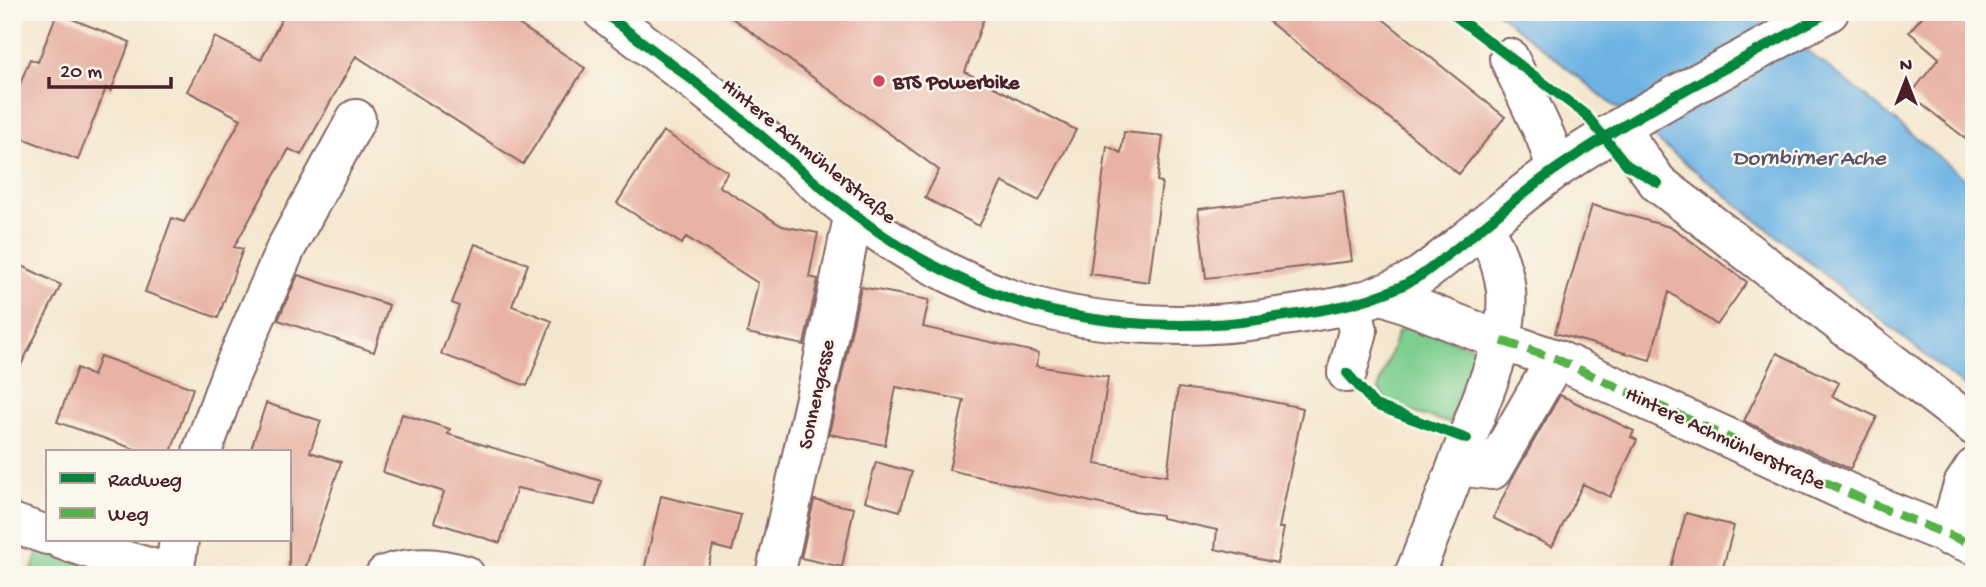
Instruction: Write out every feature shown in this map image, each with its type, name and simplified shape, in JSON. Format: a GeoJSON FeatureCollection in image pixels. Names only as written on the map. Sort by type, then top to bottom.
{"type":"FeatureCollection","features":[{"type":"Feature","properties":{"kind":"street","name":"Hintere Achmühlerstraße"},"geometry":{"type":"LineString","coordinates":[[603,12],[735,114],[881,234],[965,281],[1024,304],[1075,316],[1161,325],[1239,323],[1324,310],[1366,299],[1420,276],[1556,168],[1616,130],[1817,19]]}},
{"type":"Feature","properties":{"kind":"street"},"geometry":{"type":"LineString","coordinates":[[1509,58],[1546,138],[1556,168]]}},
{"type":"Feature","properties":{"kind":"street"},"geometry":{"type":"LineString","coordinates":[[203,450],[229,378],[286,248],[356,119]]}},
{"type":"Feature","properties":{"kind":"street"},"geometry":{"type":"LineString","coordinates":[[1616,130],[1658,183],[1974,426]]}},
{"type":"Feature","properties":{"kind":"street","name":"Sonnengasse"},"geometry":{"type":"LineString","coordinates":[[775,575],[854,214]]}},
{"type":"Feature","properties":{"kind":"street"},"geometry":{"type":"LineString","coordinates":[[1414,575],[1503,341],[1507,294],[1494,245],[1483,226]]}},
{"type":"Feature","properties":{"kind":"street","name":"Hintere Achmühlerstraße"},"geometry":{"type":"LineString","coordinates":[[1366,299],[1556,359],[1884,509],[1961,541],[1963,485],[1974,468]]}},
{"type":"Feature","properties":{"kind":"street"},"geometry":{"type":"LineString","coordinates":[[1347,373],[1366,299]]}},
{"type":"Feature","properties":{"kind":"street"},"geometry":{"type":"LineString","coordinates":[[1457,466],[1492,470],[1556,359]]}},
{"type":"Feature","properties":{"kind":"street"},"geometry":{"type":"LineString","coordinates":[[12,523],[46,535]]}},
{"type":"Feature","properties":{"kind":"street"},"geometry":{"type":"LineString","coordinates":[[68,542],[175,574],[179,542]]}},
{"type":"Feature","properties":{"kind":"street"},"geometry":{"type":"LineString","coordinates":[[385,575],[405,568],[443,569],[466,575]]}},
{"type":"Feature","properties":{"kind":"green space"},"geometry":{"type":"Polygon","coordinates":[[[1411,324],[1475,349],[1450,423],[1394,407],[1379,390],[1398,332],[1411,324]]]}},
{"type":"Feature","properties":{"kind":"green space"},"geometry":{"type":"Polygon","coordinates":[[[39,550],[128,575],[30,575],[39,550]]]}},
{"type":"Feature","properties":{"kind":"water","name":"Dornbirner Ache"},"geometry":{"type":"Polygon","coordinates":[[[1497,12],[1757,12],[1860,92],[1974,186],[1974,394],[1497,12]]]}},
{"type":"Feature","properties":{"kind":"building"},"geometry":{"type":"Polygon","coordinates":[[[285,12],[500,12],[585,68],[523,164],[356,56],[301,155],[289,149],[234,247],[243,249],[218,318],[145,292],[172,218],[184,222],[241,119],[187,91],[215,37],[261,60],[285,12]]]}},
{"type":"Feature","properties":{"kind":"building"},"geometry":{"type":"Polygon","coordinates":[[[724,12],[986,12],[965,72],[1076,130],[1039,201],[1002,182],[979,226],[925,198],[939,170],[724,12]]]}},
{"type":"Feature","properties":{"kind":"building"},"geometry":{"type":"Polygon","coordinates":[[[1257,12],[1374,12],[1505,117],[1459,174],[1257,12]]]}},
{"type":"Feature","properties":{"kind":"building"},"geometry":{"type":"Polygon","coordinates":[[[1926,12],[1974,12],[1974,145],[1910,95],[1939,58],[1909,32],[1926,12]]]}},
{"type":"Feature","properties":{"kind":"building"},"geometry":{"type":"Polygon","coordinates":[[[57,13],[130,42],[111,91],[106,88],[78,160],[12,134],[12,104],[30,59],[38,62],[57,13]]]}},
{"type":"Feature","properties":{"kind":"building"},"geometry":{"type":"Polygon","coordinates":[[[663,131],[728,172],[719,186],[782,226],[818,233],[809,277],[818,279],[804,345],[747,333],[758,283],[686,237],[682,244],[617,203],[663,131]]]}},
{"type":"Feature","properties":{"kind":"building"},"geometry":{"type":"Polygon","coordinates":[[[1124,132],[1163,136],[1157,181],[1162,182],[1149,282],[1090,274],[1107,146],[1121,153],[1124,132]]]}},
{"type":"Feature","properties":{"kind":"building"},"geometry":{"type":"Polygon","coordinates":[[[1343,191],[1352,261],[1206,278],[1198,209],[1343,191]]]}},
{"type":"Feature","properties":{"kind":"building"},"geometry":{"type":"Polygon","coordinates":[[[1592,205],[1673,228],[1747,282],[1717,325],[1669,292],[1650,360],[1555,333],[1592,205]]]}},
{"type":"Feature","properties":{"kind":"building"},"geometry":{"type":"Polygon","coordinates":[[[475,244],[528,264],[512,306],[552,321],[527,386],[441,354],[459,306],[452,303],[475,244]]]}},
{"type":"Feature","properties":{"kind":"building"},"geometry":{"type":"Polygon","coordinates":[[[12,261],[61,285],[12,383],[12,261]]]}},
{"type":"Feature","properties":{"kind":"building"},"geometry":{"type":"Polygon","coordinates":[[[298,275],[389,305],[374,352],[278,320],[298,275]]]}},
{"type":"Feature","properties":{"kind":"building"},"geometry":{"type":"Polygon","coordinates":[[[861,287],[929,300],[923,327],[1039,353],[1036,366],[1108,377],[1095,464],[1167,476],[1178,388],[1239,395],[1303,408],[1279,528],[1284,528],[1277,563],[1215,549],[1217,530],[1162,518],[1162,515],[1127,510],[949,470],[964,400],[896,387],[885,445],[829,434],[861,287]]]}},
{"type":"Feature","properties":{"kind":"building"},"geometry":{"type":"Polygon","coordinates":[[[1777,353],[1839,383],[1832,396],[1877,417],[1850,469],[1744,421],[1777,353]]]}},
{"type":"Feature","properties":{"kind":"building"},"geometry":{"type":"Polygon","coordinates":[[[100,356],[193,388],[172,450],[137,450],[57,422],[77,368],[93,376],[100,356]]]}},
{"type":"Feature","properties":{"kind":"building"},"geometry":{"type":"Polygon","coordinates":[[[1560,395],[1634,431],[1631,437],[1637,440],[1610,497],[1583,484],[1552,547],[1493,518],[1560,395]]]}},
{"type":"Feature","properties":{"kind":"building"},"geometry":{"type":"Polygon","coordinates":[[[266,403],[321,421],[310,452],[341,462],[303,575],[289,575],[290,450],[251,450],[266,403]]]}},
{"type":"Feature","properties":{"kind":"building"},"geometry":{"type":"Polygon","coordinates":[[[402,414],[450,429],[448,434],[601,481],[595,505],[517,488],[500,543],[434,522],[444,492],[383,472],[402,414]]]}},
{"type":"Feature","properties":{"kind":"building"},"geometry":{"type":"Polygon","coordinates":[[[876,462],[912,472],[900,511],[865,501],[876,462]]]}},
{"type":"Feature","properties":{"kind":"building"},"geometry":{"type":"Polygon","coordinates":[[[661,496],[741,515],[732,551],[713,546],[706,575],[643,575],[661,496]]]}},
{"type":"Feature","properties":{"kind":"building"},"geometry":{"type":"Polygon","coordinates":[[[814,500],[854,508],[842,567],[801,558],[814,500]]]}},
{"type":"Feature","properties":{"kind":"building"},"geometry":{"type":"Polygon","coordinates":[[[1686,513],[1734,526],[1721,575],[1669,575],[1686,513]]]}},
{"type":"Feature","properties":{"kind":"marked path"},"geometry":{"type":"LineString","coordinates":[[1502,341],[1556,359],[1884,509],[1974,545]]}},
{"type":"Feature","properties":{"kind":"cycle path"},"geometry":{"type":"LineString","coordinates":[[603,12],[756,131],[861,220],[932,264],[969,283],[1026,304],[1083,317],[1175,325],[1235,322],[1325,310],[1402,286],[1429,270],[1532,187],[1591,145],[1658,105],[1829,12]]}},
{"type":"Feature","properties":{"kind":"cycle path"},"geometry":{"type":"LineString","coordinates":[[1450,12],[1586,115],[1627,165],[1658,183]]}},
{"type":"Feature","properties":{"kind":"cycle path"},"geometry":{"type":"LineString","coordinates":[[1347,373],[1375,405],[1467,439]]}},
{"type":"Feature","properties":{"kind":"place","name":"BTS Powerbike"},"geometry":{"type":"Point","coordinates":[879,81]}}]}
